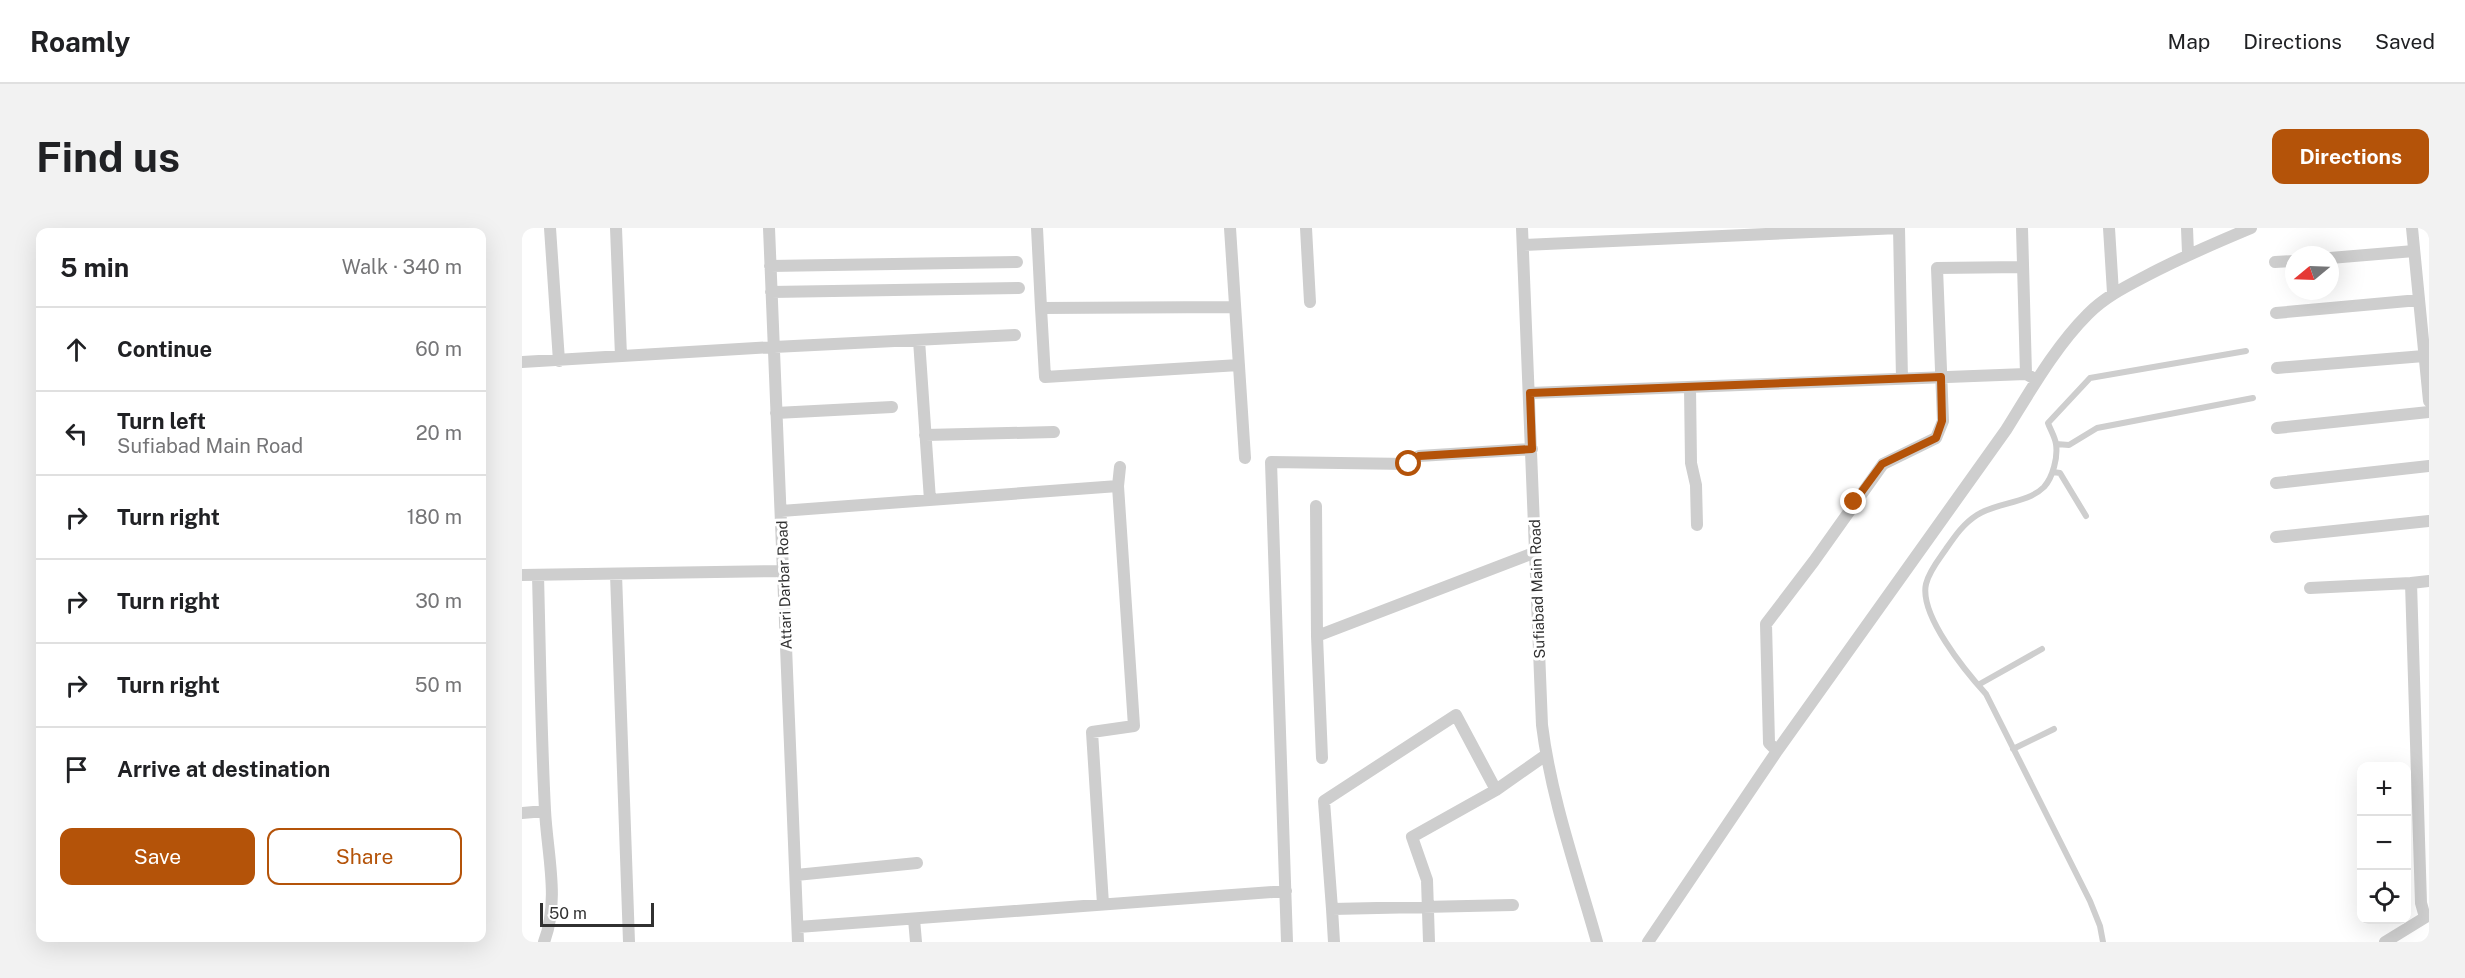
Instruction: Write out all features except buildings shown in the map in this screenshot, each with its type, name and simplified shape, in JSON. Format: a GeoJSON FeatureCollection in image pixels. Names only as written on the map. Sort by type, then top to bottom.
{"type":"FeatureCollection","features":[{"type":"Feature","properties":{"kind":"street"},"geometry":{"type":"LineString","coordinates":[[550,228],[559,361]]}},
{"type":"Feature","properties":{"kind":"street"},"geometry":{"type":"LineString","coordinates":[[616,228],[621,357]]}},
{"type":"Feature","properties":{"kind":"street","name":"Attari Darbar Road"},"geometry":{"type":"LineString","coordinates":[[769,228],[798,942]]}},
{"type":"Feature","properties":{"kind":"street"},"geometry":{"type":"LineString","coordinates":[[1037,228],[1045,378],[1239,365]]}},
{"type":"Feature","properties":{"kind":"street"},"geometry":{"type":"LineString","coordinates":[[1230,228],[1245,458]]}},
{"type":"Feature","properties":{"kind":"street"},"geometry":{"type":"LineString","coordinates":[[1306,228],[1310,302]]}},
{"type":"Feature","properties":{"kind":"street","name":"Sufiabad Main Road"},"geometry":{"type":"LineString","coordinates":[[1522,228],[1542,725],[1546,755],[1597,942]]}},
{"type":"Feature","properties":{"kind":"street"},"geometry":{"type":"LineString","coordinates":[[1523,245],[1686,232],[1899,228],[1902,379]]}},
{"type":"Feature","properties":{"kind":"street"},"geometry":{"type":"LineString","coordinates":[[2022,228],[2032,377]]}},
{"type":"Feature","properties":{"kind":"street"},"geometry":{"type":"LineString","coordinates":[[2109,228],[2113,293]]}},
{"type":"Feature","properties":{"kind":"street"},"geometry":{"type":"LineString","coordinates":[[2187,228],[2188,253]]}},
{"type":"Feature","properties":{"kind":"street"},"geometry":{"type":"LineString","coordinates":[[1648,942],[1777,751],[2006,430],[2032,377],[2082,321],[2113,293],[2188,253],[2251,228]]}},
{"type":"Feature","properties":{"kind":"street"},"geometry":{"type":"LineString","coordinates":[[2412,228],[2429,401]]}},
{"type":"Feature","properties":{"kind":"street"},"geometry":{"type":"LineString","coordinates":[[2339,257],[2414,251]]}},
{"type":"Feature","properties":{"kind":"street"},"geometry":{"type":"LineString","coordinates":[[2275,262],[2285,261]]}},
{"type":"Feature","properties":{"kind":"street"},"geometry":{"type":"LineString","coordinates":[[770,266],[1017,262]]}},
{"type":"Feature","properties":{"kind":"street"},"geometry":{"type":"LineString","coordinates":[[1777,751],[1769,743],[1766,624],[1814,561],[1882,464],[1936,438],[1942,421],[1937,268],[2023,267]]}},
{"type":"Feature","properties":{"kind":"street"},"geometry":{"type":"LineString","coordinates":[[771,292],[1019,288]]}},
{"type":"Feature","properties":{"kind":"street"},"geometry":{"type":"LineString","coordinates":[[2276,313],[2419,300]]}},
{"type":"Feature","properties":{"kind":"street"},"geometry":{"type":"LineString","coordinates":[[1041,308],[1235,307]]}},
{"type":"Feature","properties":{"kind":"street"},"geometry":{"type":"LineString","coordinates":[[522,362],[1016,335]]}},
{"type":"Feature","properties":{"kind":"street"},"geometry":{"type":"LineString","coordinates":[[919,340],[930,500]]}},
{"type":"Feature","properties":{"kind":"street"},"geometry":{"type":"LineString","coordinates":[[2277,368],[2424,356]]}},
{"type":"Feature","properties":{"kind":"street"},"geometry":{"type":"LineString","coordinates":[[1530,393],[1941,377],[2032,377]]}},
{"type":"Feature","properties":{"kind":"street"},"geometry":{"type":"LineString","coordinates":[[1690,387],[1691,463],[1696,485],[1697,525]]}},
{"type":"Feature","properties":{"kind":"street"},"geometry":{"type":"LineString","coordinates":[[776,413],[892,407]]}},
{"type":"Feature","properties":{"kind":"street"},"geometry":{"type":"LineString","coordinates":[[2277,428],[2429,412]]}},
{"type":"Feature","properties":{"kind":"street"},"geometry":{"type":"LineString","coordinates":[[925,435],[1054,432]]}},
{"type":"Feature","properties":{"kind":"street"},"geometry":{"type":"LineString","coordinates":[[1287,942],[1271,462],[1409,464],[1419,456],[1532,449]]}},
{"type":"Feature","properties":{"kind":"street"},"geometry":{"type":"LineString","coordinates":[[2276,483],[2429,466]]}},
{"type":"Feature","properties":{"kind":"street"},"geometry":{"type":"LineString","coordinates":[[1103,904],[1092,732],[1134,726],[1118,486],[1120,467]]}},
{"type":"Feature","properties":{"kind":"street"},"geometry":{"type":"LineString","coordinates":[[781,511],[1118,486]]}},
{"type":"Feature","properties":{"kind":"street"},"geometry":{"type":"LineString","coordinates":[[1316,506],[1317,636],[1322,758]]}},
{"type":"Feature","properties":{"kind":"street"},"geometry":{"type":"LineString","coordinates":[[2276,537],[2429,521]]}},
{"type":"Feature","properties":{"kind":"street"},"geometry":{"type":"LineString","coordinates":[[1317,636],[1536,552]]}},
{"type":"Feature","properties":{"kind":"street"},"geometry":{"type":"LineString","coordinates":[[522,575],[783,571]]}},
{"type":"Feature","properties":{"kind":"street"},"geometry":{"type":"LineString","coordinates":[[615,574],[629,942]]}},
{"type":"Feature","properties":{"kind":"street"},"geometry":{"type":"LineString","coordinates":[[538,575],[545,811],[552,897],[549,928],[544,942]]}},
{"type":"Feature","properties":{"kind":"street"},"geometry":{"type":"LineString","coordinates":[[2310,588],[2429,581]]}},
{"type":"Feature","properties":{"kind":"street"},"geometry":{"type":"LineString","coordinates":[[2385,942],[2427,916],[2421,903],[2411,583]]}},
{"type":"Feature","properties":{"kind":"street"},"geometry":{"type":"LineString","coordinates":[[1334,942],[1324,801],[1456,715],[1496,790]]}},
{"type":"Feature","properties":{"kind":"street"},"geometry":{"type":"LineString","coordinates":[[1429,942],[1427,880],[1412,837],[1496,790],[1546,755]]}},
{"type":"Feature","properties":{"kind":"street"},"geometry":{"type":"LineString","coordinates":[[522,813],[545,811]]}},
{"type":"Feature","properties":{"kind":"street"},"geometry":{"type":"LineString","coordinates":[[796,875],[917,863]]}},
{"type":"Feature","properties":{"kind":"street"},"geometry":{"type":"LineString","coordinates":[[798,927],[1286,891]]}},
{"type":"Feature","properties":{"kind":"street"},"geometry":{"type":"LineString","coordinates":[[1332,909],[1428,905],[1513,905]]}},
{"type":"Feature","properties":{"kind":"street"},"geometry":{"type":"LineString","coordinates":[[914,919],[916,942]]}},
{"type":"Feature","properties":{"kind":"lane"},"geometry":{"type":"LineString","coordinates":[[2103,942],[2100,926],[2090,901],[1986,694],[1954,657],[1929,610],[1926,585],[1933,568],[1960,529],[1977,515],[2044,487],[2053,472],[2056,444],[2048,423],[2090,378],[2246,351]]}},
{"type":"Feature","properties":{"kind":"lane"},"geometry":{"type":"LineString","coordinates":[[2056,444],[2069,445],[2097,428],[2253,398]]}},
{"type":"Feature","properties":{"kind":"lane"},"geometry":{"type":"LineString","coordinates":[[2053,472],[2060,473],[2086,516]]}},
{"type":"Feature","properties":{"kind":"lane"},"geometry":{"type":"LineString","coordinates":[[1978,685],[2042,649]]}},
{"type":"Feature","properties":{"kind":"lane"},"geometry":{"type":"LineString","coordinates":[[2013,749],[2054,729]]}},
{"type":"Feature","properties":{"kind":"route"},"geometry":{"type":"LineString","coordinates":[[1409,464],[1419,456],[1532,449],[1530,393],[1941,377],[1942,421],[1936,438],[1882,464],[1854,502]]}}]}
